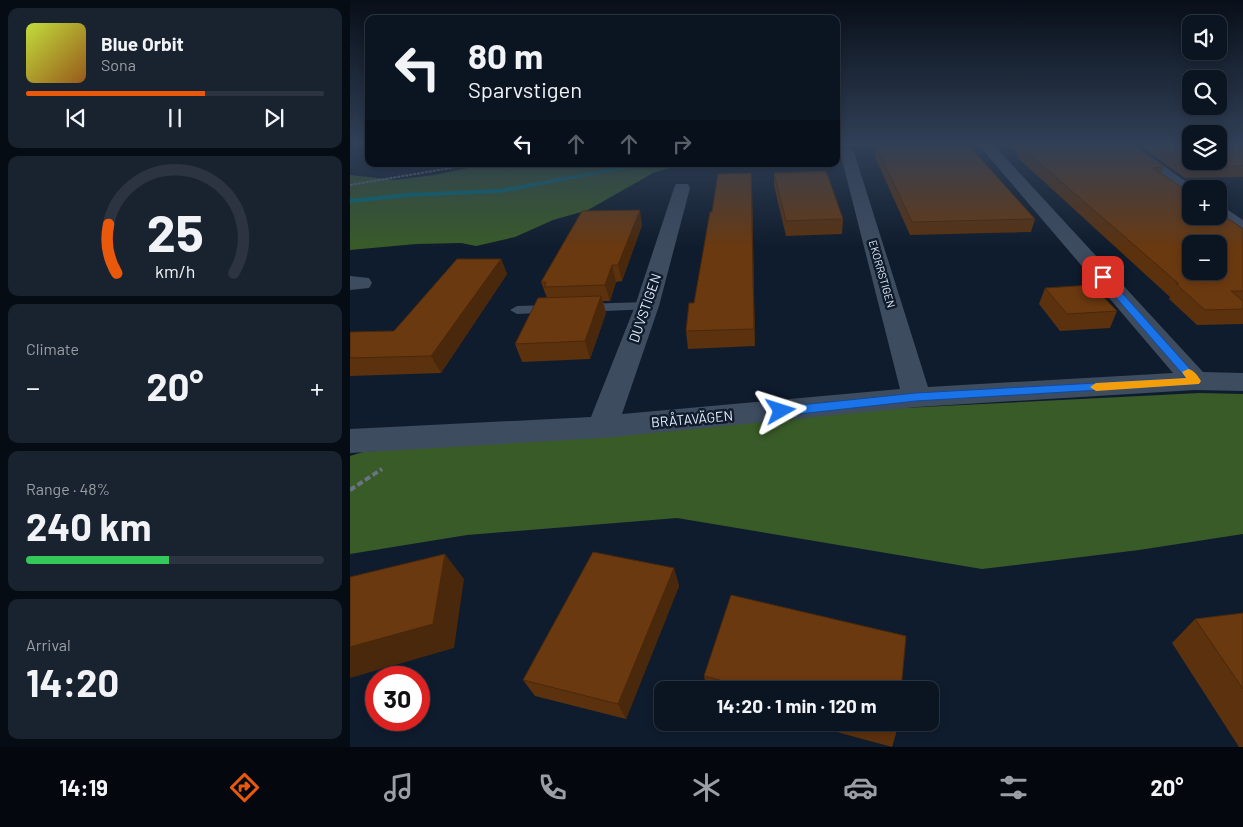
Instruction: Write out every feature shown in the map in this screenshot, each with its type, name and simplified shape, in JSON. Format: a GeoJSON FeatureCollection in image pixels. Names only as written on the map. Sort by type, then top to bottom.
{"type":"FeatureCollection","features":[{"type":"Feature","properties":{"kind":"street","name":"EKORRSTIGEN"},"geometry":{"type":"LineString","coordinates":[[854,178],[916,397]]}},
{"type":"Feature","properties":{"kind":"street"},"geometry":{"type":"LineString","coordinates":[[1015,178],[1195,381]]}},
{"type":"Feature","properties":{"kind":"street"},"geometry":{"type":"LineString","coordinates":[[1170,178],[1182,186]]}},
{"type":"Feature","properties":{"kind":"street","name":"DUVSTIGEN"},"geometry":{"type":"LineString","coordinates":[[602,427],[647,306],[682,188]]}},
{"type":"Feature","properties":{"kind":"street"},"geometry":{"type":"LineString","coordinates":[[1227,218],[1243,229]]}},
{"type":"Feature","properties":{"kind":"street","name":"BRÅTAVÄGEN"},"geometry":{"type":"LineString","coordinates":[[350,441],[602,427],[916,397],[1195,381],[1243,382]]}},
{"type":"Feature","properties":{"kind":"lane"},"geometry":{"type":"LineString","coordinates":[[517,310],[647,306]]}},
{"type":"Feature","properties":{"kind":"path"},"geometry":{"type":"LineString","coordinates":[[350,185],[392,178]]}},
{"type":"Feature","properties":{"kind":"green space"},"geometry":{"type":"Polygon","coordinates":[[[350,178],[395,180],[412,178],[644,178],[588,210],[553,220],[515,237],[476,246],[461,243],[416,244],[350,250],[350,178]]]}},
{"type":"Feature","properties":{"kind":"green space"},"geometry":{"type":"Polygon","coordinates":[[[1200,393],[1243,394],[1243,534],[1139,550],[982,569],[677,518],[467,535],[350,554],[350,456],[363,452],[823,412],[1200,393]]]}},
{"type":"Feature","properties":{"kind":"building"},"geometry":{"type":"Polygon","coordinates":[[[717,178],[751,178],[754,329],[686,331],[689,303],[694,303],[710,212],[712,212],[717,178]]]}},
{"type":"Feature","properties":{"kind":"building"},"geometry":{"type":"Polygon","coordinates":[[[775,178],[828,178],[843,219],[786,221],[775,178]]]}},
{"type":"Feature","properties":{"kind":"building"},"geometry":{"type":"Polygon","coordinates":[[[891,178],[998,178],[1035,219],[912,222],[891,178]]]}},
{"type":"Feature","properties":{"kind":"building"},"geometry":{"type":"Polygon","coordinates":[[[1057,178],[1167,178],[1182,188],[1182,225],[1227,225],[1227,218],[1243,229],[1243,291],[1231,291],[1243,301],[1243,309],[1205,310],[1176,284],[1179,284],[1057,178]]]}},
{"type":"Feature","properties":{"kind":"building"},"geometry":{"type":"Polygon","coordinates":[[[640,210],[618,265],[612,265],[605,285],[544,287],[546,282],[541,282],[582,211],[640,210]]]}},
{"type":"Feature","properties":{"kind":"building"},"geometry":{"type":"Polygon","coordinates":[[[457,259],[501,259],[431,356],[350,358],[350,332],[394,331],[457,259]]]}},
{"type":"Feature","properties":{"kind":"building"},"geometry":{"type":"Polygon","coordinates":[[[1092,285],[1117,311],[1067,314],[1045,288],[1092,285]]]}},
{"type":"Feature","properties":{"kind":"building"},"geometry":{"type":"Polygon","coordinates":[[[601,296],[585,341],[515,344],[538,298],[601,296]]]}},
{"type":"Feature","properties":{"kind":"building"},"geometry":{"type":"Polygon","coordinates":[[[593,552],[674,568],[618,704],[523,680],[593,552]]]}},
{"type":"Feature","properties":{"kind":"building"},"geometry":{"type":"Polygon","coordinates":[[[445,554],[433,624],[350,647],[350,577],[445,554]]]}},
{"type":"Feature","properties":{"kind":"building"},"geometry":{"type":"Polygon","coordinates":[[[731,595],[906,636],[902,681],[723,681],[704,676],[731,595]]]}},
{"type":"Feature","properties":{"kind":"building"},"geometry":{"type":"Polygon","coordinates":[[[1243,613],[1243,689],[1195,619],[1243,613]]]}},
{"type":"Feature","properties":{"kind":"waterway"},"geometry":{"type":"LineString","coordinates":[[350,201],[408,195],[500,191],[571,178]]}},
{"type":"Feature","properties":{"kind":"slow traffic"},"geometry":{"type":"LineString","coordinates":[[1096,387],[1195,381],[1188,372]]}},
{"type":"Feature","properties":{"kind":"route"},"geometry":{"type":"LineString","coordinates":[[781,411],[916,397],[1195,381],[1103,277]]}}]}
